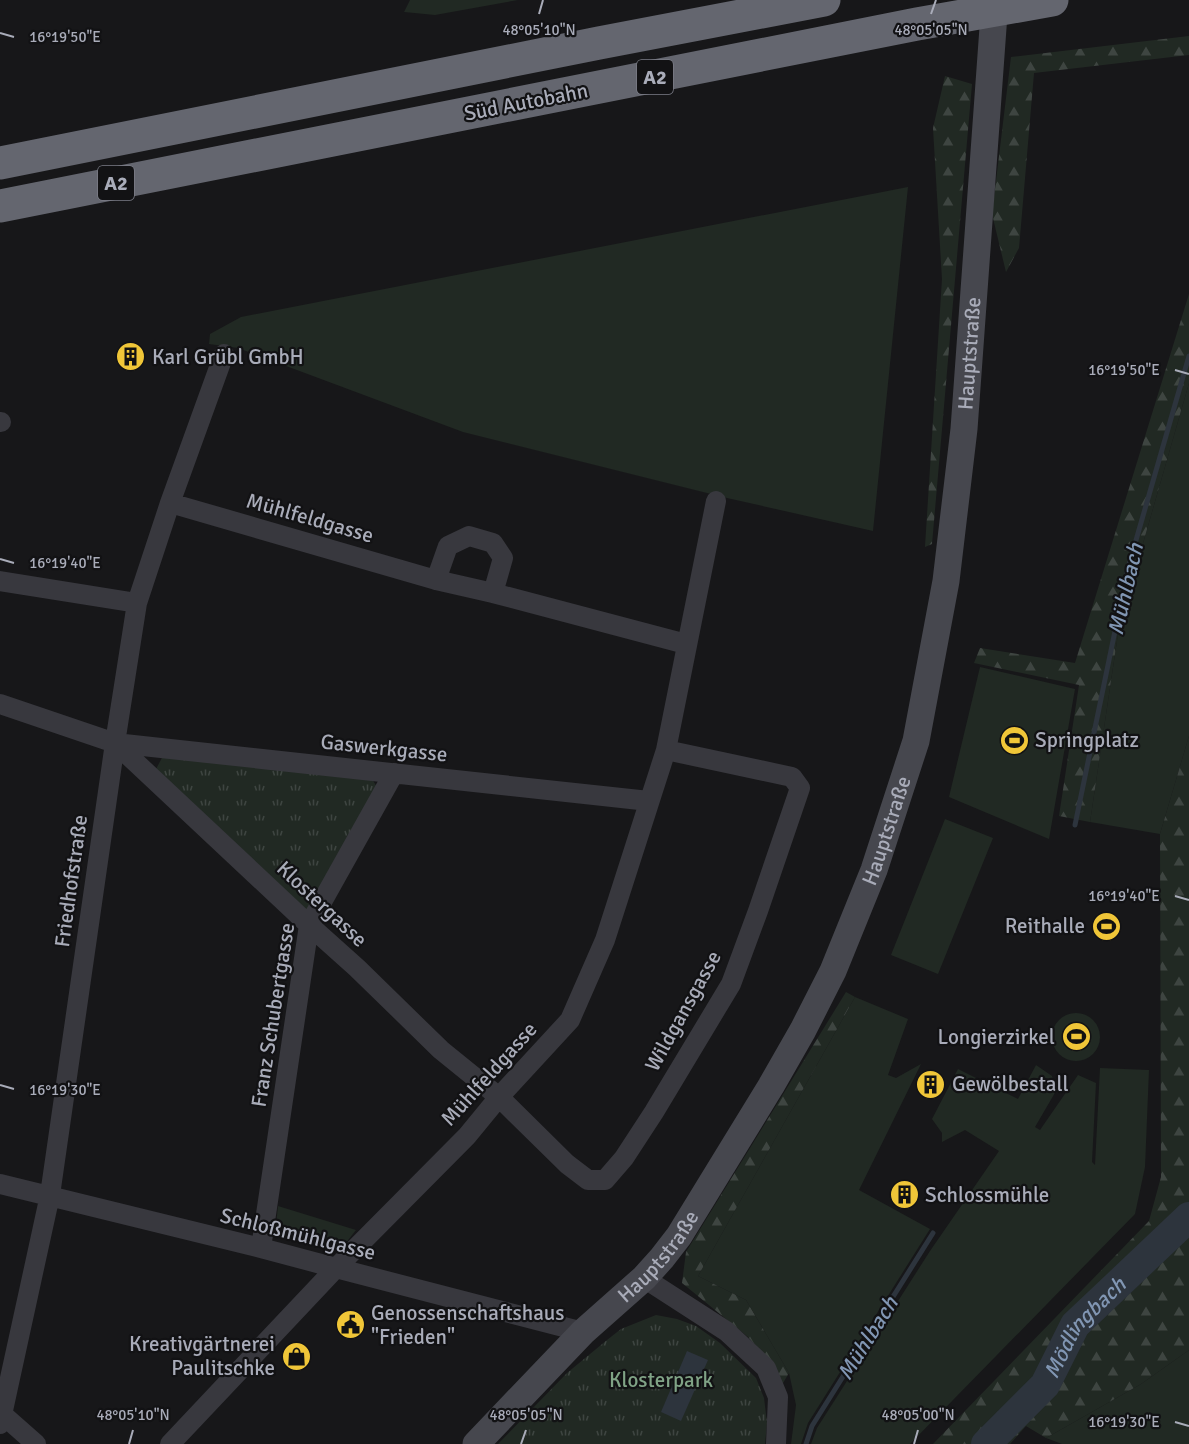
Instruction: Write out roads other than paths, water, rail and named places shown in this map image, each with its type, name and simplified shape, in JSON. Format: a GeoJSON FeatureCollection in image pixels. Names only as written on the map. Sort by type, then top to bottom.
{"type":"FeatureCollection","features":[{"type":"Feature","properties":{"kind":"highway","name":"Süd Autobahn"},"geometry":{"type":"LineString","coordinates":[[0,163],[824,0]]}},
{"type":"Feature","properties":{"kind":"highway","name":"Süd Autobahn"},"geometry":{"type":"LineString","coordinates":[[0,206],[916,24],[1052,0]]}},
{"type":"Feature","properties":{"kind":"street","name":"Hauptstraße"},"geometry":{"type":"LineString","coordinates":[[476,1444],[583,1332],[644,1278],[679,1236],[787,1058],[833,971],[874,870],[916,741],[946,581],[964,429],[995,0]]}},
{"type":"Feature","properties":{"kind":"street","name":"Friedhofstraße"},"geometry":{"type":"LineString","coordinates":[[1,1418],[50,1196],[137,603],[170,503],[224,354]]}},
{"type":"Feature","properties":{"kind":"street","name":"Mühlfeldgasse"},"geometry":{"type":"LineString","coordinates":[[170,1444],[336,1268],[467,1136],[499,1097],[570,1020],[605,940],[666,750],[716,501]]}},
{"type":"Feature","properties":{"kind":"street","name":"Mühlfeldgasse"},"geometry":{"type":"LineString","coordinates":[[170,503],[436,579],[686,644]]}},
{"type":"Feature","properties":{"kind":"street"},"geometry":{"type":"LineString","coordinates":[[436,579],[448,546],[469,536],[493,543],[503,558],[493,593]]}},
{"type":"Feature","properties":{"kind":"street"},"geometry":{"type":"LineString","coordinates":[[0,581],[137,603]]}},
{"type":"Feature","properties":{"kind":"street"},"geometry":{"type":"LineString","coordinates":[[0,704],[115,743]]}},
{"type":"Feature","properties":{"kind":"street","name":"Gaswerkgasse"},"geometry":{"type":"LineString","coordinates":[[115,743],[649,801]]}},
{"type":"Feature","properties":{"kind":"street","name":"Klostergasse"},"geometry":{"type":"LineString","coordinates":[[115,743],[357,968],[441,1050],[499,1097]]}},
{"type":"Feature","properties":{"kind":"street","name":"Wildgansgasse"},"geometry":{"type":"LineString","coordinates":[[499,1097],[567,1164],[588,1180],[605,1180],[624,1158],[654,1113],[731,984],[801,788],[792,777],[666,750]]}},
{"type":"Feature","properties":{"kind":"street","name":"Franz Schubertgasse"},"geometry":{"type":"LineString","coordinates":[[261,1248],[309,925],[394,773]]}},
{"type":"Feature","properties":{"kind":"street","name":"Schloßmühlgasse"},"geometry":{"type":"LineString","coordinates":[[0,1184],[261,1248],[583,1332]]}},
{"type":"Feature","properties":{"kind":"street"},"geometry":{"type":"LineString","coordinates":[[644,1278],[726,1331],[766,1368],[778,1397],[776,1444]]}},
{"type":"Feature","properties":{"kind":"street"},"geometry":{"type":"LineString","coordinates":[[1,1418],[36,1444]]}},
{"type":"Feature","properties":{"kind":"waterway","name":"Mühlbach"},"geometry":{"type":"LineString","coordinates":[[1075,825],[1128,568],[1189,356]]}},
{"type":"Feature","properties":{"kind":"waterway","name":"Mödlingbach"},"geometry":{"type":"LineString","coordinates":[[986,1444],[1045,1385],[1075,1325],[1189,1217]]}},
{"type":"Feature","properties":{"kind":"waterway","name":"Mühlbach"},"geometry":{"type":"LineString","coordinates":[[806,1444],[812,1426],[933,1233]]}},
{"type":"Feature","properties":{"kind":"place","name":"Karl Grübl GmbH"},"geometry":{"type":"Point","coordinates":[131,357]}},
{"type":"Feature","properties":{"kind":"place","name":"Springplatz"},"geometry":{"type":"Point","coordinates":[1014,740]}},
{"type":"Feature","properties":{"kind":"place","name":"Reithalle"},"geometry":{"type":"Point","coordinates":[1106,926]}},
{"type":"Feature","properties":{"kind":"place","name":"Longierzirkel"},"geometry":{"type":"Point","coordinates":[1076,1037]}},
{"type":"Feature","properties":{"kind":"place","name":"Gewölbestall"},"geometry":{"type":"Point","coordinates":[931,1084]}},
{"type":"Feature","properties":{"kind":"place","name":"Schlossmühle"},"geometry":{"type":"Point","coordinates":[904,1195]}},
{"type":"Feature","properties":{"kind":"place","name":"Genossenschaftshaus \"Frieden\""},"geometry":{"type":"Point","coordinates":[350,1325]}},
{"type":"Feature","properties":{"kind":"place","name":"Kreativgärtnerei Paulitschke"},"geometry":{"type":"Point","coordinates":[296,1356]}},
{"type":"Feature","properties":{"kind":"park label","name":"Klosterpark"},"geometry":{"type":"Point","coordinates":[661,1380]}}]}
